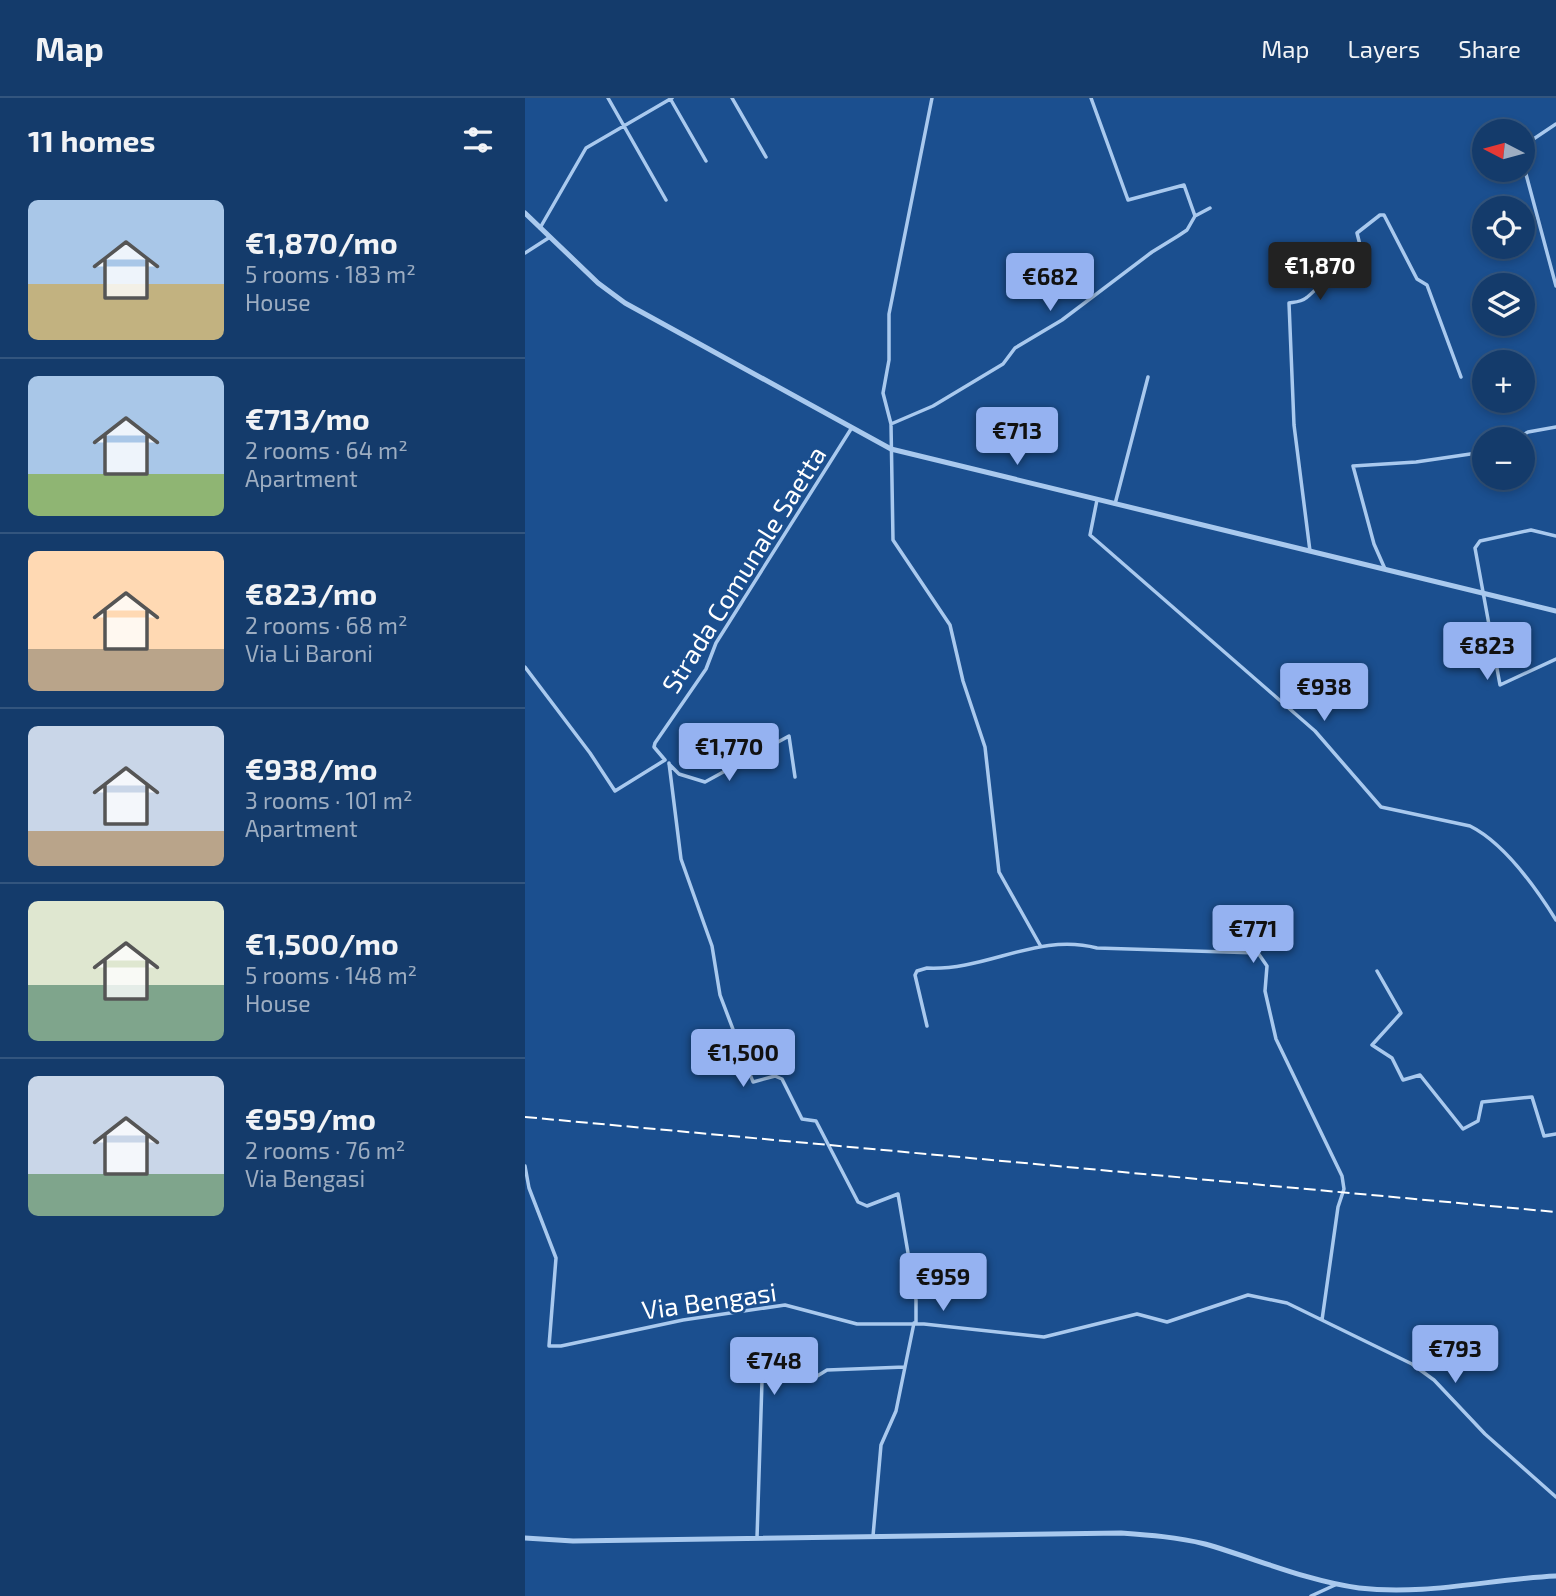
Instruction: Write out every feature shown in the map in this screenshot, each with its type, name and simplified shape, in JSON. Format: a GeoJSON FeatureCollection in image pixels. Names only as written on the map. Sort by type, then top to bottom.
{"type":"FeatureCollection","features":[{"type":"Feature","properties":{"kind":"street"},"geometry":{"type":"LineString","coordinates":[[608,98],[666,200]]}},
{"type":"Feature","properties":{"kind":"street"},"geometry":{"type":"LineString","coordinates":[[540,228],[586,148],[671,98],[706,162]]}},
{"type":"Feature","properties":{"kind":"street"},"geometry":{"type":"LineString","coordinates":[[732,98],[766,157]]}},
{"type":"Feature","properties":{"kind":"street"},"geometry":{"type":"LineString","coordinates":[[932,98],[890,305],[889,360],[883,393],[891,424],[893,540],[950,625],[963,681],[985,747],[987,782],[1002,881],[1040,945]]}},
{"type":"Feature","properties":{"kind":"street"},"geometry":{"type":"LineString","coordinates":[[1091,98],[1128,200],[1184,185],[1195,216]]}},
{"type":"Feature","properties":{"kind":"street"},"geometry":{"type":"LineString","coordinates":[[1535,138],[1556,124]]}},
{"type":"Feature","properties":{"kind":"street"},"geometry":{"type":"LineString","coordinates":[[1528,182],[1556,286]]}},
{"type":"Feature","properties":{"kind":"street"},"geometry":{"type":"LineString","coordinates":[[891,424],[933,406],[1003,364],[1015,348],[1062,320],[1187,230],[1195,216],[1210,208]]}},
{"type":"Feature","properties":{"kind":"street"},"geometry":{"type":"LineString","coordinates":[[525,213],[598,284],[625,303],[891,449],[1556,611]]}},
{"type":"Feature","properties":{"kind":"street"},"geometry":{"type":"LineString","coordinates":[[1310,551],[1294,425],[1289,303],[1305,299],[1341,261],[1352,255],[1360,245],[1357,233],[1380,215],[1384,215],[1417,279],[1427,285],[1461,377]]}},
{"type":"Feature","properties":{"kind":"street"},"geometry":{"type":"LineString","coordinates":[[525,253],[550,237]]}},
{"type":"Feature","properties":{"kind":"street"},"geometry":{"type":"LineString","coordinates":[[1115,504],[1148,377]]}},
{"type":"Feature","properties":{"kind":"street"},"geometry":{"type":"LineString","coordinates":[[1535,431],[1556,427]]}},
{"type":"Feature","properties":{"kind":"street","name":"Strada Comunale Saetta"},"geometry":{"type":"LineString","coordinates":[[667,762],[654,747],[655,743],[706,669],[716,643],[852,429]]}},
{"type":"Feature","properties":{"kind":"street"},"geometry":{"type":"LineString","coordinates":[[1385,569],[1374,544],[1353,466],[1416,462],[1472,454]]}},
{"type":"Feature","properties":{"kind":"street"},"geometry":{"type":"LineString","coordinates":[[1097,500],[1090,535],[1306,722],[1381,807],[1470,826],[1481,832],[1525,874],[1556,920]]}},
{"type":"Feature","properties":{"kind":"street"},"geometry":{"type":"LineString","coordinates":[[1556,536],[1531,530],[1476,543],[1500,685],[1556,659]]}},
{"type":"Feature","properties":{"kind":"street"},"geometry":{"type":"LineString","coordinates":[[525,667],[590,752],[615,791],[667,762]]}},
{"type":"Feature","properties":{"kind":"street"},"geometry":{"type":"LineString","coordinates":[[667,762],[679,774],[705,782],[789,736],[795,778]]}},
{"type":"Feature","properties":{"kind":"street"},"geometry":{"type":"LineString","coordinates":[[667,762],[681,859],[712,946],[719,995],[753,1082],[775,1076],[782,1079],[802,1119],[816,1121],[858,1202],[867,1206],[898,1194],[916,1300],[915,1323],[896,1411],[881,1445],[873,1536]]}},
{"type":"Feature","properties":{"kind":"street"},"geometry":{"type":"LineString","coordinates":[[927,1026],[915,975],[918,971],[994,961],[1040,945],[1072,943],[1097,948],[1161,949],[1215,954],[1252,952],[1263,958],[1267,966],[1267,1002],[1276,1039],[1342,1176],[1344,1189],[1338,1207],[1322,1321]]}},
{"type":"Feature","properties":{"kind":"street"},"geometry":{"type":"LineString","coordinates":[[1377,971],[1401,1013],[1372,1045],[1392,1058],[1403,1080],[1420,1075],[1463,1129],[1478,1121],[1482,1102],[1532,1097],[1544,1136],[1556,1134]]}},
{"type":"Feature","properties":{"kind":"street","name":"Via Bengasi"},"geometry":{"type":"LineString","coordinates":[[525,1166],[529,1188],[556,1258],[549,1346],[561,1346],[683,1320],[785,1305],[857,1324],[915,1323],[1044,1337],[1137,1314],[1167,1322],[1248,1295],[1287,1303],[1423,1372],[1556,1497]]}},
{"type":"Feature","properties":{"kind":"street"},"geometry":{"type":"LineString","coordinates":[[757,1538],[762,1381],[766,1377],[814,1378],[827,1370],[905,1367]]}},
{"type":"Feature","properties":{"kind":"street"},"geometry":{"type":"LineString","coordinates":[[525,1538],[573,1541],[1075,1533],[1160,1536],[1204,1544],[1337,1584],[1378,1591],[1412,1591],[1556,1576]]}},
{"type":"Feature","properties":{"kind":"street"},"geometry":{"type":"LineString","coordinates":[[1311,1596],[1337,1584]]}},
{"type":"Feature","properties":{"kind":"railway"},"geometry":{"type":"LineString","coordinates":[[525,1117],[1556,1212]]}}]}
